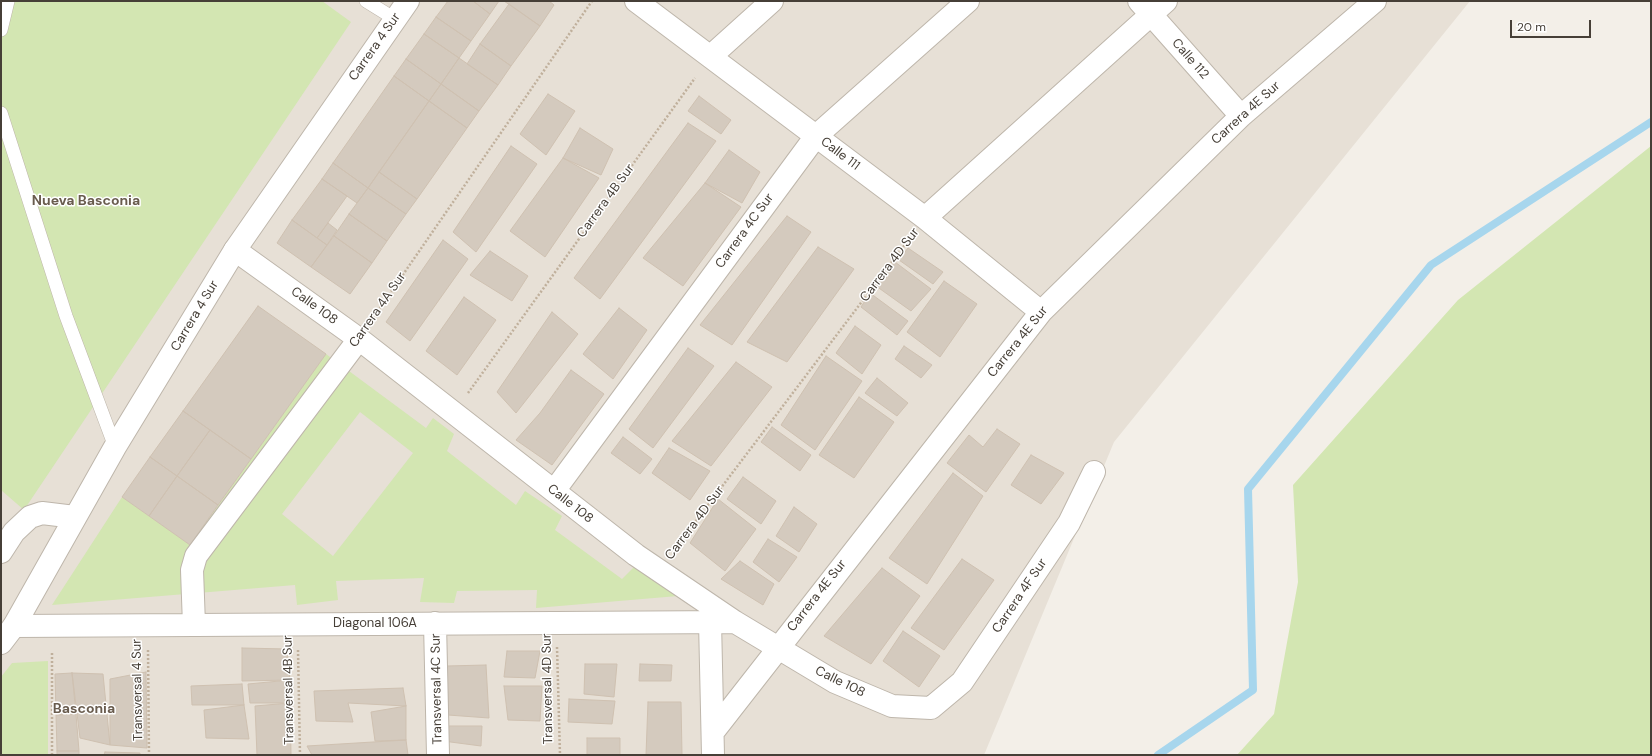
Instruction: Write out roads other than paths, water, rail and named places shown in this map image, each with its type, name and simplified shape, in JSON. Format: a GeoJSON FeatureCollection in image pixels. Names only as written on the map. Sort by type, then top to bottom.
{"type":"FeatureCollection","features":[{"type":"Feature","properties":{"kind":"street","name":"Carrera 4 Sur"},"geometry":{"type":"LineString","coordinates":[[1,643],[14,626],[115,447],[235,250],[408,1]]}},
{"type":"Feature","properties":{"kind":"street","name":"Calle 111"},"geometry":{"type":"LineString","coordinates":[[636,1],[926,218],[1041,312]]}},
{"type":"Feature","properties":{"kind":"street"},"geometry":{"type":"LineString","coordinates":[[710,56],[772,1]]}},
{"type":"Feature","properties":{"kind":"street","name":"Carrera 4C Sur"},"geometry":{"type":"LineString","coordinates":[[554,491],[816,136],[968,1]]}},
{"type":"Feature","properties":{"kind":"street","name":"Carrera 4E Sur"},"geometry":{"type":"LineString","coordinates":[[712,732],[777,647],[1041,312],[1241,116],[1375,1]]}},
{"type":"Feature","properties":{"kind":"street","name":"Calle 112"},"geometry":{"type":"LineString","coordinates":[[1152,5],[1241,116]]}},
{"type":"Feature","properties":{"kind":"street","name":"Carrera 4D Sur"},"geometry":{"type":"LineString","coordinates":[[926,218],[1152,5]]}},
{"type":"Feature","properties":{"kind":"street","name":"Calle 108"},"geometry":{"type":"LineString","coordinates":[[235,250],[359,339],[636,555],[735,622],[835,682],[892,706],[931,708]]}},
{"type":"Feature","properties":{"kind":"street","name":"Carrera 4A Sur"},"geometry":{"type":"LineString","coordinates":[[194,625],[192,570],[196,556],[359,339]]}},
{"type":"Feature","properties":{"kind":"street","name":"Carrera 4F Sur"},"geometry":{"type":"LineString","coordinates":[[931,708],[962,682],[1069,523],[1094,472]]}},
{"type":"Feature","properties":{"kind":"street"},"geometry":{"type":"LineString","coordinates":[[1,552],[8,526],[42,513],[75,517]]}},
{"type":"Feature","properties":{"kind":"street"},"geometry":{"type":"LineString","coordinates":[[710,622],[713,755]]}},
{"type":"Feature","properties":{"kind":"street","name":"Diagonal 106A"},"geometry":{"type":"LineString","coordinates":[[14,626],[735,622]]}},
{"type":"Feature","properties":{"kind":"street","name":"Transversal 4C Sur"},"geometry":{"type":"LineString","coordinates":[[435,623],[438,755]]}},
{"type":"Feature","properties":{"kind":"lane"},"geometry":{"type":"LineString","coordinates":[[1,30],[8,1]]}},
{"type":"Feature","properties":{"kind":"lane"},"geometry":{"type":"LineString","coordinates":[[366,1],[395,19]]}},
{"type":"Feature","properties":{"kind":"lane"},"geometry":{"type":"LineString","coordinates":[[1,113],[66,316],[115,447]]}},
{"type":"Feature","properties":{"kind":"waterway"},"geometry":{"type":"LineString","coordinates":[[1158,755],[1253,690],[1248,489],[1431,265],[1651,122]]}},
{"type":"Feature","properties":{"kind":"district","name":"Nueva Basconia"},"geometry":{"type":"Point","coordinates":[86,201]}},
{"type":"Feature","properties":{"kind":"district","name":"Basconia"},"geometry":{"type":"Point","coordinates":[84,709]}}]}
